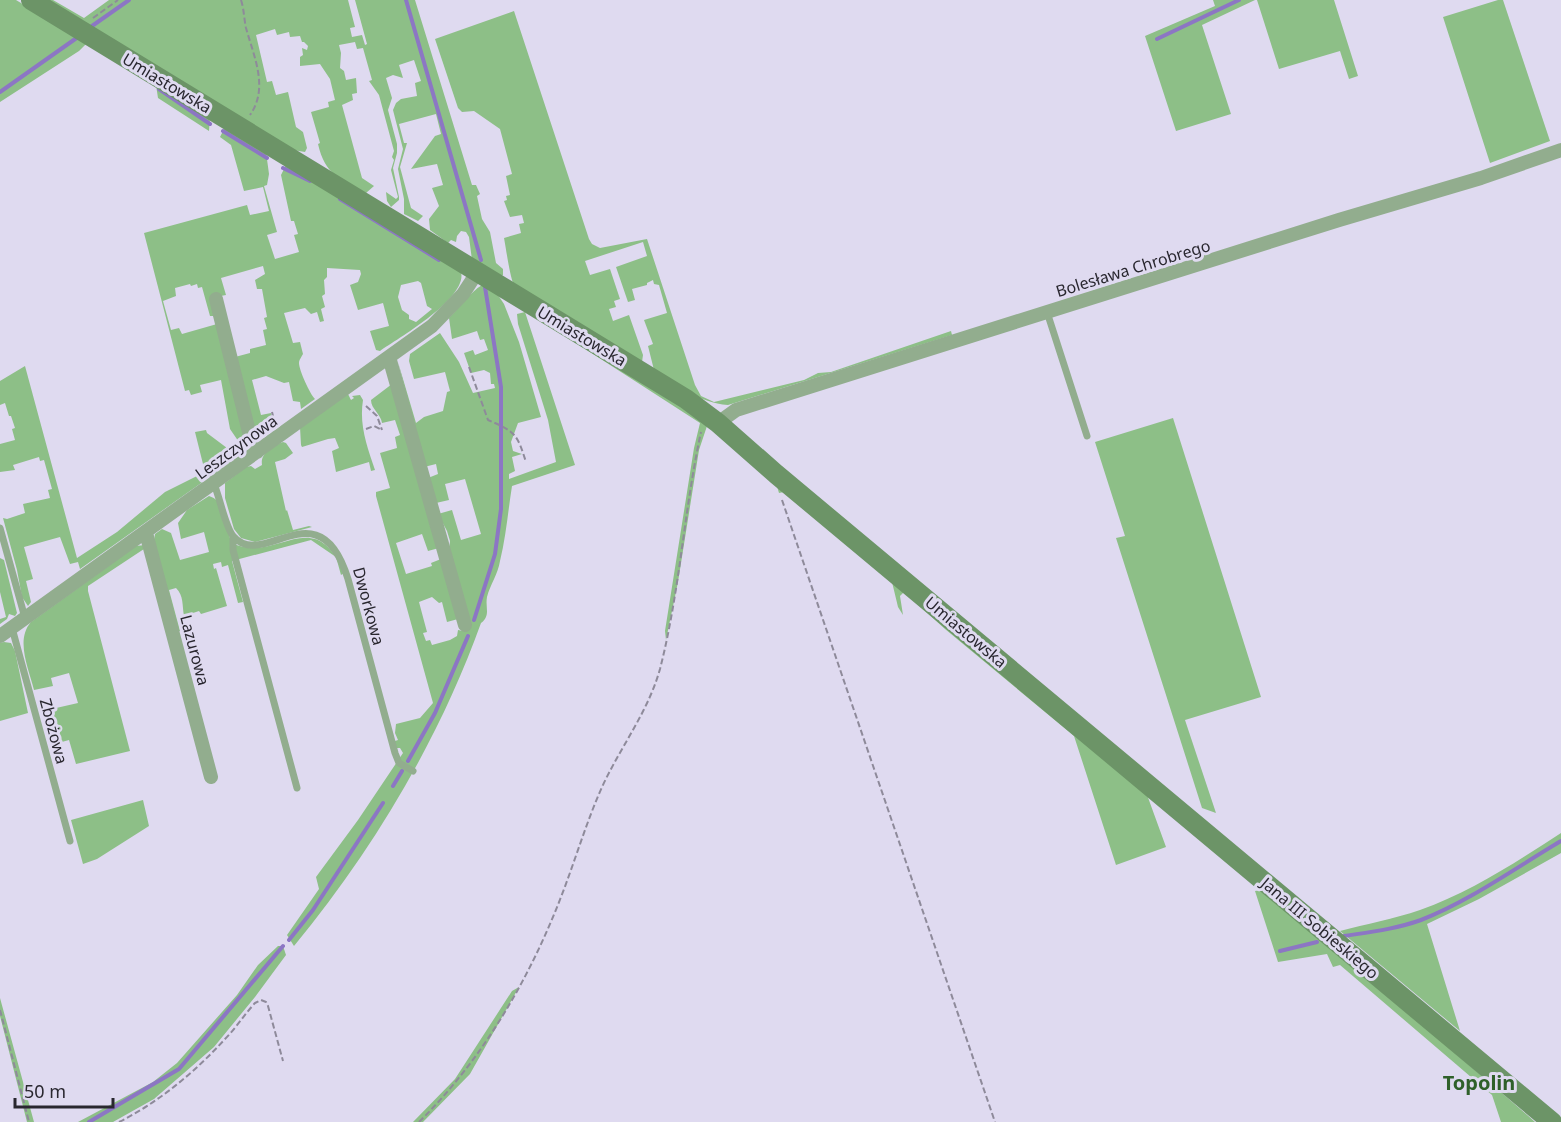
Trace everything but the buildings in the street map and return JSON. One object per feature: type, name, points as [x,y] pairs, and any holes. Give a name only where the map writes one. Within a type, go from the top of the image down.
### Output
[{"type":"main road","name":"Umiastowska","points":[[31,0],[686,399],[713,419],[1089,734]]},
{"type":"main road","name":"Jana III Sobieskiego","points":[[1089,734],[1552,1122]]},
{"type":"street","name":"Bolesława Chrobrego","points":[[713,419],[1047,312],[1482,178],[1561,150]]},
{"type":"street","name":"Leszczynowa","points":[[0,636],[432,326],[463,294],[478,271]]},
{"type":"street","points":[[216,299],[251,440],[257,452]]},
{"type":"street","points":[[389,357],[465,625]]},
{"type":"street","name":"Lazurowa","points":[[146,532],[211,777]]},
{"type":"lane","points":[[1047,312],[1087,436]]},
{"type":"lane","points":[[214,484],[228,528],[233,536],[233,550],[297,788]]},
{"type":"lane","points":[[0,528],[25,618]]},
{"type":"lane","name":"Dworkowa","points":[[233,536],[239,542],[251,545],[314,533],[323,537],[335,548],[342,559],[348,579],[399,763],[413,771]]},
{"type":"lane","name":"Zbożowa","points":[[12,628],[70,841]]},
{"type":"path","points":[[78,29],[118,0]]},
{"type":"path","points":[[240,128],[255,108],[260,91],[260,78],[245,25],[241,0]]},
{"type":"path","points":[[469,367],[488,420],[505,428],[518,438],[526,462]]},
{"type":"path","points":[[366,406],[377,416],[382,429],[374,426],[366,429]]},
{"type":"path","points":[[419,1122],[456,1083],[485,1044],[517,991],[561,898],[603,786],[643,715],[652,694],[666,640],[692,471],[701,431],[713,419]]},
{"type":"path","points":[[776,474],[779,493],[994,1122]]},
{"type":"path","points":[[118,1122],[153,1103],[172,1088],[220,1044],[255,1003],[261,1000],[268,1006],[283,1061]]},
{"type":"path","points":[[0,1010],[29,1122]]},
{"type":"green space","points":[[0,0],[16,0],[88,42],[79,51],[0,102]]},
{"type":"green space","points":[[45,0],[53,0],[84,18],[109,0],[348,0],[355,27],[350,28],[352,37],[362,35],[365,45],[367,44],[355,0],[415,0],[472,185],[476,185],[480,194],[477,196],[482,219],[490,232],[496,263],[503,269],[503,275],[499,278],[472,260],[469,237],[466,232],[461,231],[456,242],[451,240],[448,243],[430,230],[429,219],[439,206],[432,188],[443,185],[437,164],[411,169],[435,136],[441,134],[436,114],[399,124],[404,143],[407,143],[400,167],[411,208],[423,216],[418,221],[404,214],[404,199],[398,169],[403,149],[393,110],[401,99],[417,96],[415,83],[421,81],[414,60],[399,65],[403,78],[393,75],[386,78],[392,98],[388,110],[397,144],[393,168],[399,200],[391,207],[387,201],[386,192],[396,199],[398,197],[391,170],[394,151],[379,95],[369,81],[372,80],[363,48],[357,49],[355,42],[339,45],[340,68],[344,71],[346,80],[356,78],[357,93],[352,94],[353,100],[342,105],[362,178],[374,186],[366,193],[335,175],[321,154],[311,112],[329,107],[328,102],[335,100],[330,79],[320,64],[300,66],[302,48],[307,50],[308,46],[302,42],[300,36],[290,37],[289,32],[277,35],[275,29],[256,35],[267,82],[272,81],[276,95],[288,92],[296,127],[303,132],[307,148],[305,152],[293,150]]},
{"type":"green space","points":[[1213,0],[1255,0],[1202,25],[1231,114],[1176,131],[1145,36],[1215,6]]},
{"type":"green space","points":[[1257,0],[1334,0],[1358,76],[1349,79],[1340,51],[1279,69]]},
{"type":"green space","points":[[1503,0],[1550,141],[1490,163],[1443,17]]},
{"type":"green space","points":[[514,11],[589,239],[592,244],[600,248],[647,239],[695,385],[701,396],[714,402],[804,380],[818,373],[831,372],[951,331],[952,335],[728,405],[717,404],[698,397],[654,370],[648,346],[653,344],[644,320],[667,313],[659,285],[654,284],[653,280],[647,285],[632,289],[635,300],[628,302],[616,267],[647,256],[643,242],[585,261],[590,275],[610,269],[620,299],[614,301],[616,307],[609,309],[613,321],[629,315],[643,355],[642,362],[514,285],[504,238],[521,233],[519,224],[524,223],[522,215],[510,217],[504,201],[507,200],[506,196],[510,195],[506,176],[512,174],[500,129],[474,111],[462,112],[458,108],[435,39]]},
{"type":"green space","points":[[156,85],[210,117],[209,131],[158,98]]},
{"type":"green space","points":[[225,127],[266,152],[269,174],[267,185],[264,186],[277,232],[267,235],[275,259],[299,252],[294,235],[298,234],[294,221],[291,221],[281,175],[286,165],[461,272],[460,282],[454,293],[443,305],[416,327],[380,351],[376,350],[370,331],[389,326],[383,303],[358,310],[350,285],[358,282],[360,270],[327,268],[327,277],[324,280],[325,294],[322,296],[325,307],[321,309],[324,321],[320,322],[317,312],[311,314],[305,308],[284,313],[293,343],[300,342],[303,354],[299,366],[315,399],[301,409],[300,402],[293,401],[289,382],[284,383],[266,376],[252,380],[261,415],[271,413],[275,427],[263,436],[258,430],[254,430],[235,357],[250,353],[250,349],[266,345],[263,330],[267,329],[264,318],[267,317],[262,289],[257,289],[255,280],[265,274],[263,266],[221,278],[226,295],[210,298],[214,316],[210,316],[202,287],[198,288],[197,284],[191,286],[190,284],[175,288],[176,296],[163,301],[171,330],[179,328],[182,334],[217,324],[248,446],[243,448],[230,429],[221,380],[200,385],[202,392],[191,395],[189,390],[185,391],[144,233],[247,205],[250,215],[269,211],[263,187],[244,191],[231,145],[220,137]],"holes":[[[418,281],[421,283],[427,306],[432,309],[416,322],[409,319],[409,315],[402,310],[398,297],[401,285]]]},
{"type":"green space","points":[[483,285],[494,289],[504,304],[519,342],[541,417],[518,423],[511,442],[513,451],[522,454],[512,457],[515,471],[509,474],[509,479],[556,462],[548,420],[518,324],[517,314],[525,312],[575,465],[512,486],[499,566],[487,597],[487,614],[481,623],[445,709],[424,751],[377,832],[351,871],[294,946],[287,935],[319,889],[316,877],[403,753],[400,748],[394,748],[392,742],[398,740],[395,733],[396,724],[420,718],[433,703],[376,496],[376,492],[390,488],[380,453],[397,448],[395,437],[400,435],[395,420],[382,423],[371,400],[392,384],[439,548],[428,551],[422,534],[396,543],[406,574],[432,566],[431,563],[441,559],[458,619],[447,622],[442,602],[439,603],[432,597],[419,602],[427,632],[423,633],[426,641],[430,640],[432,645],[450,640],[457,636],[458,630],[463,631],[449,553],[450,541],[438,514],[452,510],[461,540],[481,534],[465,479],[445,484],[449,500],[436,503],[428,478],[438,474],[436,464],[424,467],[398,362],[416,423],[424,417],[443,411],[447,392],[450,391],[445,372],[414,379],[409,361],[410,354],[440,333],[459,362],[473,393],[495,388],[494,384],[491,384],[490,373],[484,370],[471,373],[464,353],[473,350],[475,355],[488,350],[484,339],[480,340],[477,331],[452,339],[449,318],[471,294]]},
{"type":"green space","points":[[559,332],[699,416],[1146,792],[1166,847],[1116,865],[1074,736],[904,592],[900,596],[903,615],[898,607],[892,582],[784,492],[779,493],[776,483],[707,426],[699,450],[678,582],[666,640],[665,631],[700,423]]},
{"type":"green space","points":[[25,366],[77,558],[117,532],[165,492],[205,472],[195,432],[206,430],[231,451],[235,459],[80,569],[78,562],[70,564],[60,537],[24,547],[33,579],[26,581],[31,602],[28,606],[22,597],[3,518],[7,519],[25,513],[23,504],[50,498],[48,490],[52,489],[44,460],[40,461],[39,457],[13,465],[15,470],[0,472],[0,444],[15,440],[12,429],[15,428],[5,403],[0,405],[0,381]]},
{"type":"green space","points":[[348,394],[351,400],[354,398],[352,396],[360,395],[363,400],[363,427],[375,470],[371,471],[369,462],[336,472],[332,451],[339,448],[335,438],[302,447],[301,445],[300,427]]},
{"type":"green space","points":[[1173,418],[1261,697],[1185,720],[1216,813],[1202,808],[1116,538],[1125,536],[1095,442]]},
{"type":"green space","points":[[283,442],[293,453],[275,462],[286,511],[293,530],[312,527],[255,542],[241,538],[234,529],[225,498],[225,483],[246,467],[251,466],[255,469],[262,465],[265,454]]},
{"type":"green space","points":[[209,496],[219,503],[222,509],[232,543],[248,548],[264,547],[293,539],[307,538],[320,541],[335,556],[311,540],[232,561],[243,602],[238,603],[228,565],[222,567],[221,562],[213,564],[227,606],[201,614],[199,611],[184,616],[179,591],[176,588],[169,590],[180,631],[170,634],[147,547],[88,586],[130,751],[76,764],[69,740],[51,745],[43,711],[78,703],[69,673],[51,678],[53,686],[34,690],[25,655],[26,629],[31,622],[136,546],[145,545],[154,540],[155,534],[162,529],[171,533],[180,560],[209,552],[204,532],[181,539],[178,523],[187,510]]},
{"type":"green space","points":[[0,558],[4,560],[17,613],[15,616],[9,614],[7,619],[0,624],[0,619],[6,617],[0,592]]},
{"type":"green space","points":[[337,560],[344,573],[341,575]]},
{"type":"green space","points":[[0,643],[11,643],[15,651],[28,713],[0,721]]},
{"type":"green space","points":[[143,800],[149,826],[97,859],[83,864],[71,820]]},
{"type":"green space","points":[[1561,833],[1561,853],[1479,899],[1427,924],[1460,1031],[1340,931],[1400,916],[1439,903],[1493,876]]},
{"type":"green space","points":[[1261,890],[1535,1122],[1501,1122],[1492,1095],[1340,965],[1333,967],[1327,954],[1278,962],[1255,891]]},
{"type":"green space","points":[[278,946],[283,946],[286,955],[214,1047],[154,1099],[113,1122],[78,1122],[153,1082],[177,1063],[237,995],[258,965]]},
{"type":"green space","points":[[519,987],[470,1074],[423,1122],[413,1122],[455,1079],[512,991]]},
{"type":"green space","points":[[0,998],[34,1122],[27,1122],[0,1016]]},
{"type":"waterway","points":[[92,26],[129,0]]},
{"type":"waterway","points":[[406,0],[481,260]]},
{"type":"waterway","points":[[1157,39],[1239,0]]},
{"type":"waterway","points":[[0,92],[78,37]]},
{"type":"waterway","points":[[159,89],[210,124]]},
{"type":"waterway","points":[[223,131],[267,158]]},
{"type":"waterway","points":[[283,168],[310,181]]},
{"type":"waterway","points":[[340,199],[439,260]]},
{"type":"waterway","points":[[474,620],[495,554],[501,509],[501,387],[485,287]]},
{"type":"waterway","points":[[408,761],[435,713],[468,636]]},
{"type":"waterway","points":[[393,786],[402,771]]},
{"type":"waterway","points":[[289,940],[313,910],[383,803]]},
{"type":"waterway","points":[[1344,936],[1402,926],[1439,913],[1561,841]]},
{"type":"waterway","points":[[1280,951],[1317,942]]},
{"type":"waterway","points":[[89,1122],[179,1069],[283,946]]},
{"type":"district","name":"Topolin","points":[[1479,1083]]}]
